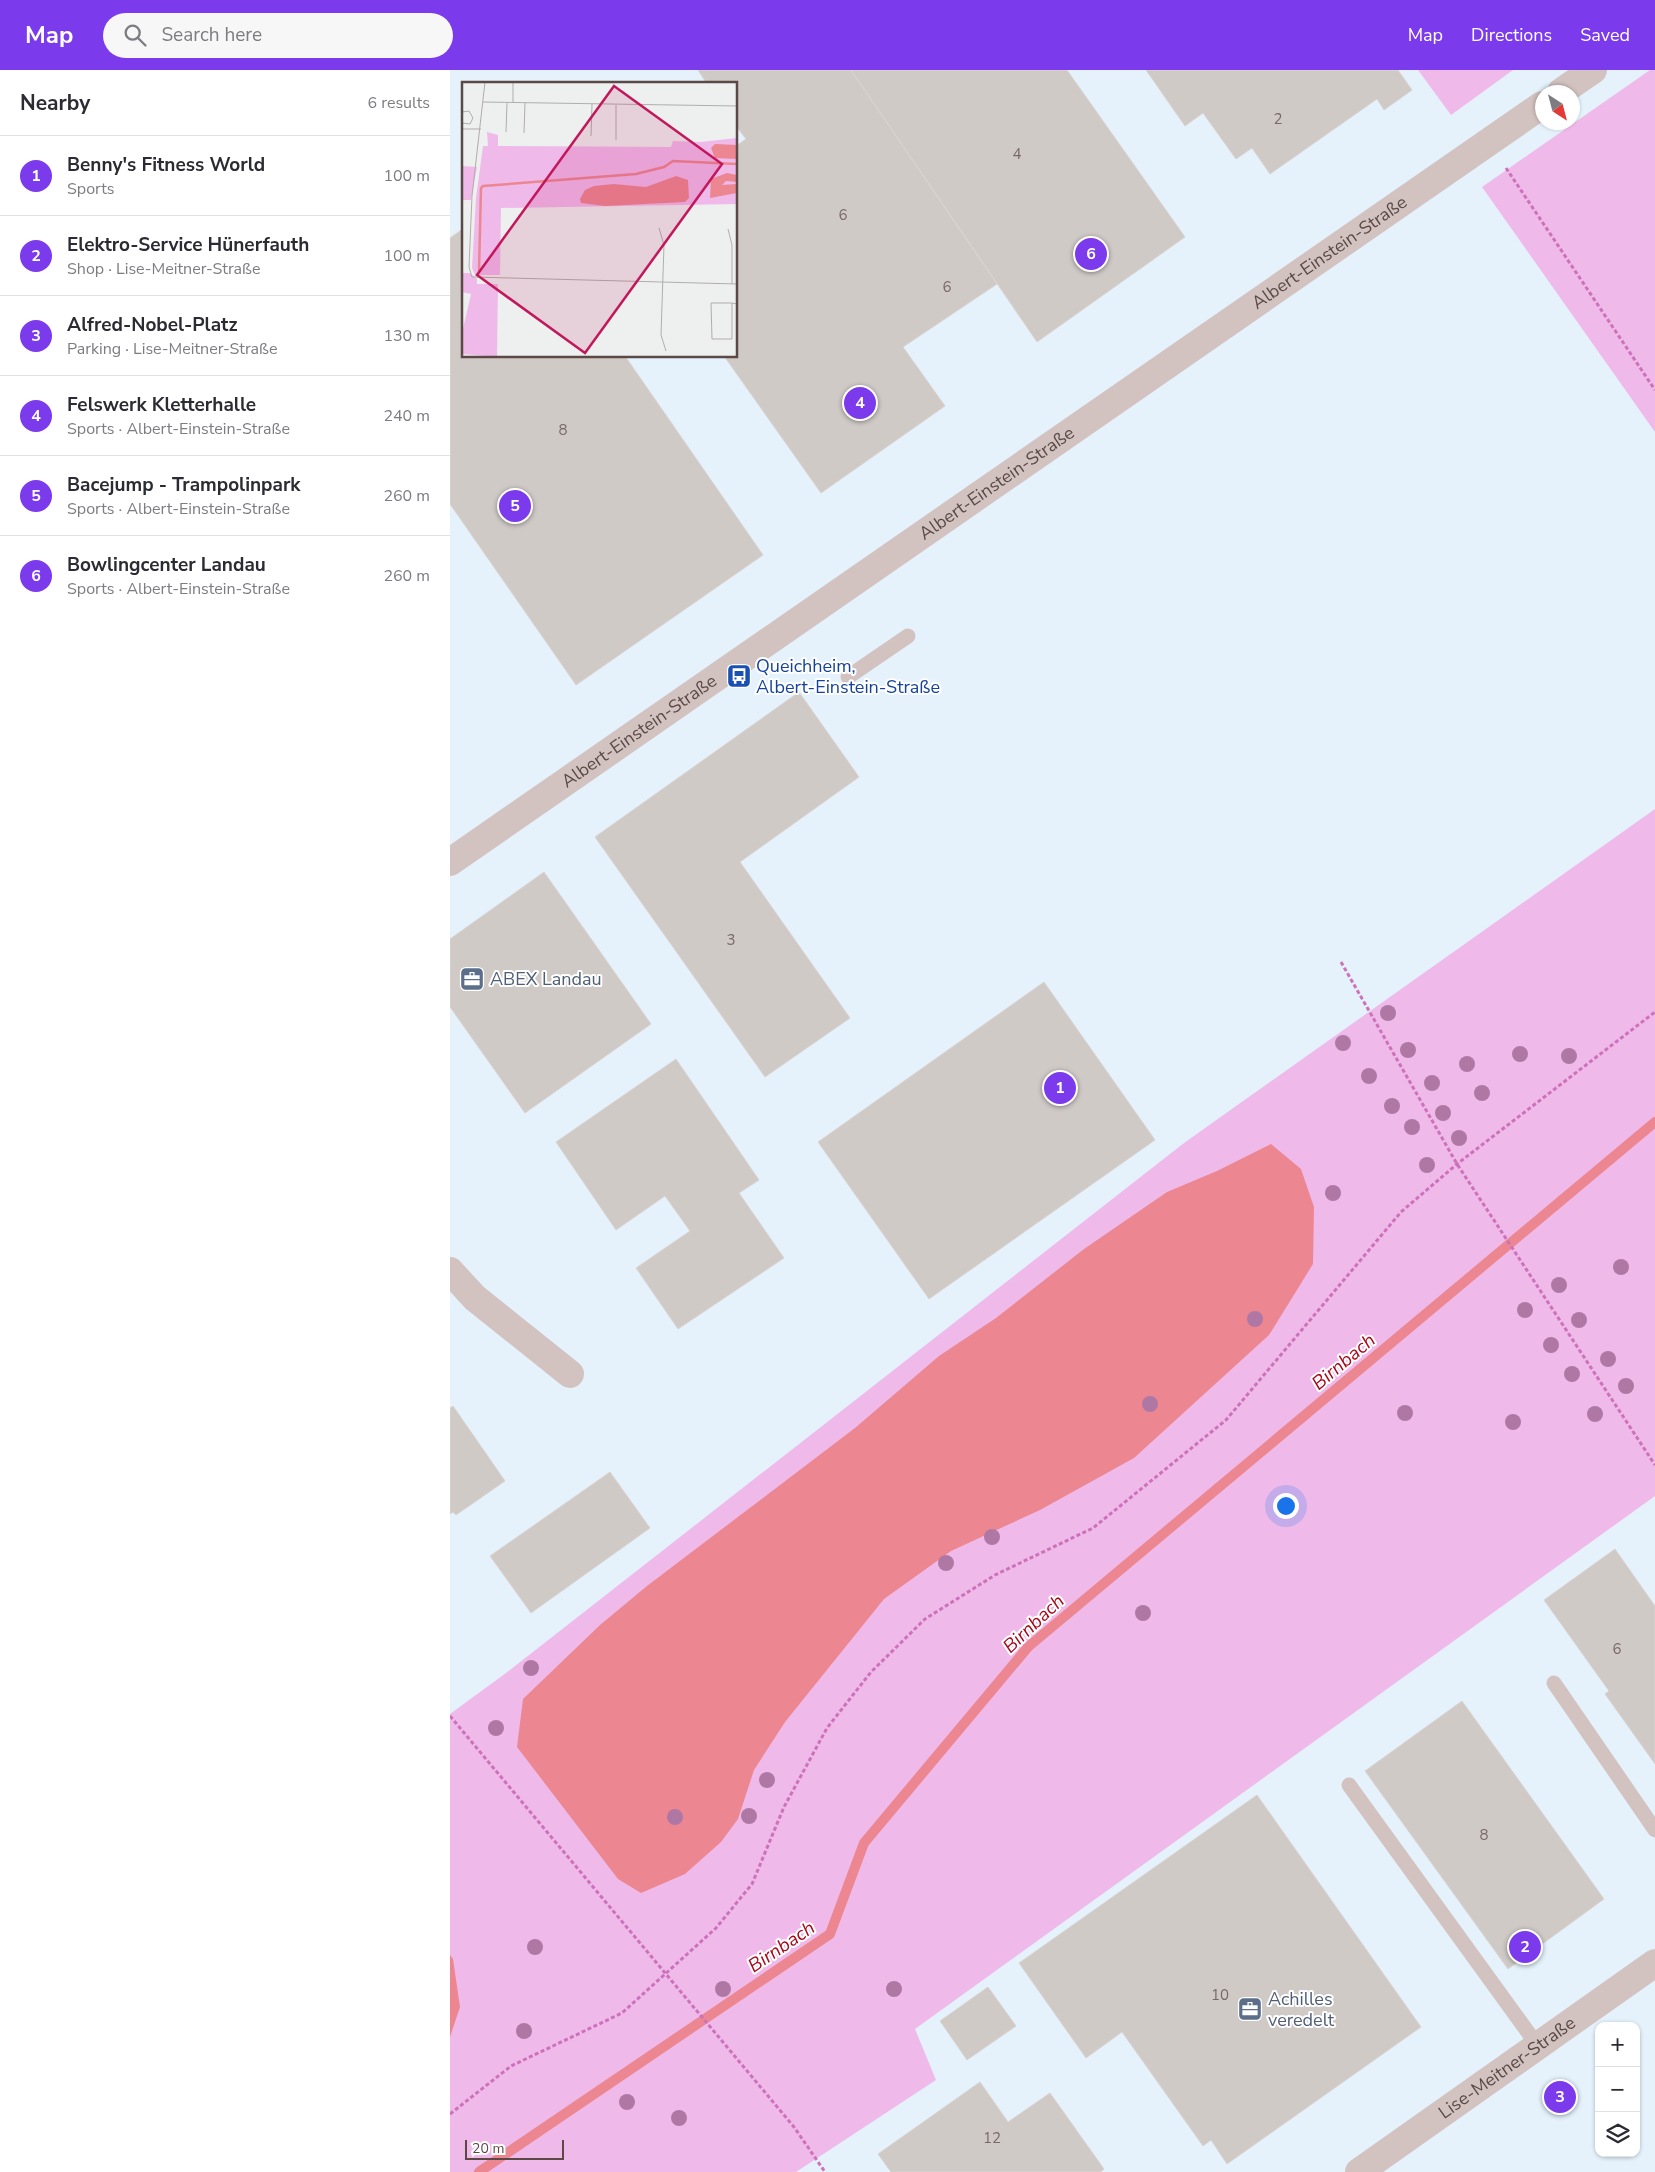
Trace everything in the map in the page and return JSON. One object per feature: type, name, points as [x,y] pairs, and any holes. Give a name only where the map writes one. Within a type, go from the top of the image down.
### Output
[{"type":"street","points":[[1571,85],[1593,70]]},
{"type":"street","name":"Albert-Einstein-Straße","points":[[450,862],[1535,110]]},
{"type":"street","points":[[450,1271],[475,1298],[570,1374]]},
{"type":"street","name":"Lise-Meitner-Straße","points":[[1359,2172],[1655,1963]]},
{"type":"lane","points":[[848,677],[908,636]]},
{"type":"lane","points":[[1554,1683],[1655,1830]]},
{"type":"lane","points":[[1349,1785],[1538,2046]]},
{"type":"path","points":[[1489,142],[1655,390]]},
{"type":"path","points":[[1341,962],[1457,1164],[1655,1465]]},
{"type":"path","points":[[450,2114],[510,2066],[622,2013],[716,1928],[752,1884],[784,1807],[827,1728],[872,1672],[925,1619],[995,1574],[1093,1528],[1226,1420],[1401,1212],[1457,1164],[1655,1012]]},
{"type":"path","points":[[450,1716],[794,2128],[825,2172]]},
{"type":"shaded area","points":[[450,70],[1418,70],[1451,114],[1513,70],[1655,70],[1655,2172],[450,2172]]},
{"type":"shaded area","points":[[1418,70],[1513,70],[1451,115]]},
{"type":"shaded area","points":[[1650,70],[1655,70],[1655,432],[1482,187],[1564,130],[1580,130],[1580,119]]},
{"type":"shaded area","points":[[1655,809],[1655,1496],[915,2029],[936,2080],[796,2172],[450,2172],[450,1714],[506,1673],[1184,1143]]},
{"type":"shaded area","points":[[1271,1144],[1301,1169],[1314,1207],[1313,1264],[1269,1335],[1134,1458],[1040,1510],[951,1551],[884,1599],[785,1722],[754,1770],[738,1819],[721,1842],[685,1874],[641,1893],[618,1879],[517,1747],[523,1699],[600,1625],[647,1586],[855,1428],[939,1356],[996,1318],[1084,1249],[1167,1192],[1217,1171]]},
{"type":"shaded area","points":[[450,1955],[453,1959],[460,2007],[450,2037]]},
{"type":"building","points":[[698,70],[851,70],[997,284],[903,347],[945,406],[821,493],[725,358],[738,358],[738,145],[746,139],[738,129],[738,82],[706,82]]},
{"type":"building","points":[[851,70],[1067,70],[1185,237],[1037,342]]},
{"type":"building","points":[[1146,70],[1398,70],[1412,90],[1384,110],[1377,99],[1270,174],[1252,148],[1236,159],[1203,113],[1185,126]]},
{"type":"building","points":[[462,229],[462,358],[626,358],[763,555],[576,685],[450,504],[450,238]]},
{"type":"building","points":[[799,692],[859,777],[740,862],[850,1018],[765,1077],[595,837]]},
{"type":"building","points":[[544,872],[651,1024],[525,1113],[450,1007],[450,939]]},
{"type":"building","points":[[1044,982],[1155,1140],[929,1299],[818,1142]]},
{"type":"building","points":[[676,1059],[759,1180],[739,1193],[784,1258],[678,1329],[636,1268],[690,1231],[665,1196],[616,1230],[556,1142]]},
{"type":"building","points":[[453,1406],[505,1481],[456,1515],[453,1512],[450,1514],[450,1408]]},
{"type":"building","points":[[610,1472],[650,1528],[531,1613],[490,1556]]},
{"type":"building","points":[[1615,1549],[1655,1606],[1655,1764],[1605,1694],[1609,1691],[1544,1600]]},
{"type":"building","points":[[1462,1701],[1604,1899],[1508,1969],[1365,1771]]},
{"type":"building","points":[[1257,1795],[1421,2027],[1227,2164],[1211,2140],[1203,2146],[1122,2032],[1086,2058],[1019,1963]]},
{"type":"building","points":[[988,1987],[1016,2026],[967,2060],[940,2021]]},
{"type":"building","points":[[980,2082],[1008,2122],[1050,2093],[1104,2169],[1101,2172],[891,2172],[878,2154]]},
{"type":"waterway","name":"Birnbach","points":[[479,2172],[830,1934],[864,1843],[1028,1647],[1655,1122]]},
{"type":"place","name":"Bowlingcenter Landau","points":[[1091,254]]},
{"type":"place","name":"Felswerk Kletterhalle","points":[[860,403]]},
{"type":"place","name":"Bacejump - Trampolinpark","points":[[515,506]]},
{"type":"place","name":"Queichheim, Albert-Einstein-Straße","points":[[739,676]]},
{"type":"place","name":"ABEX Landau","points":[[472,979]]},
{"type":"place","name":"Benny's Fitness World","points":[[1060,1088]]},
{"type":"place","name":"Elektro-Service Hünerfauth","points":[[1525,1947]]},
{"type":"place","name":"Achilles veredelt","points":[[1250,2009]]},
{"type":"place","name":"Alfred-Nobel-Platz","points":[[1560,2097]]}]
